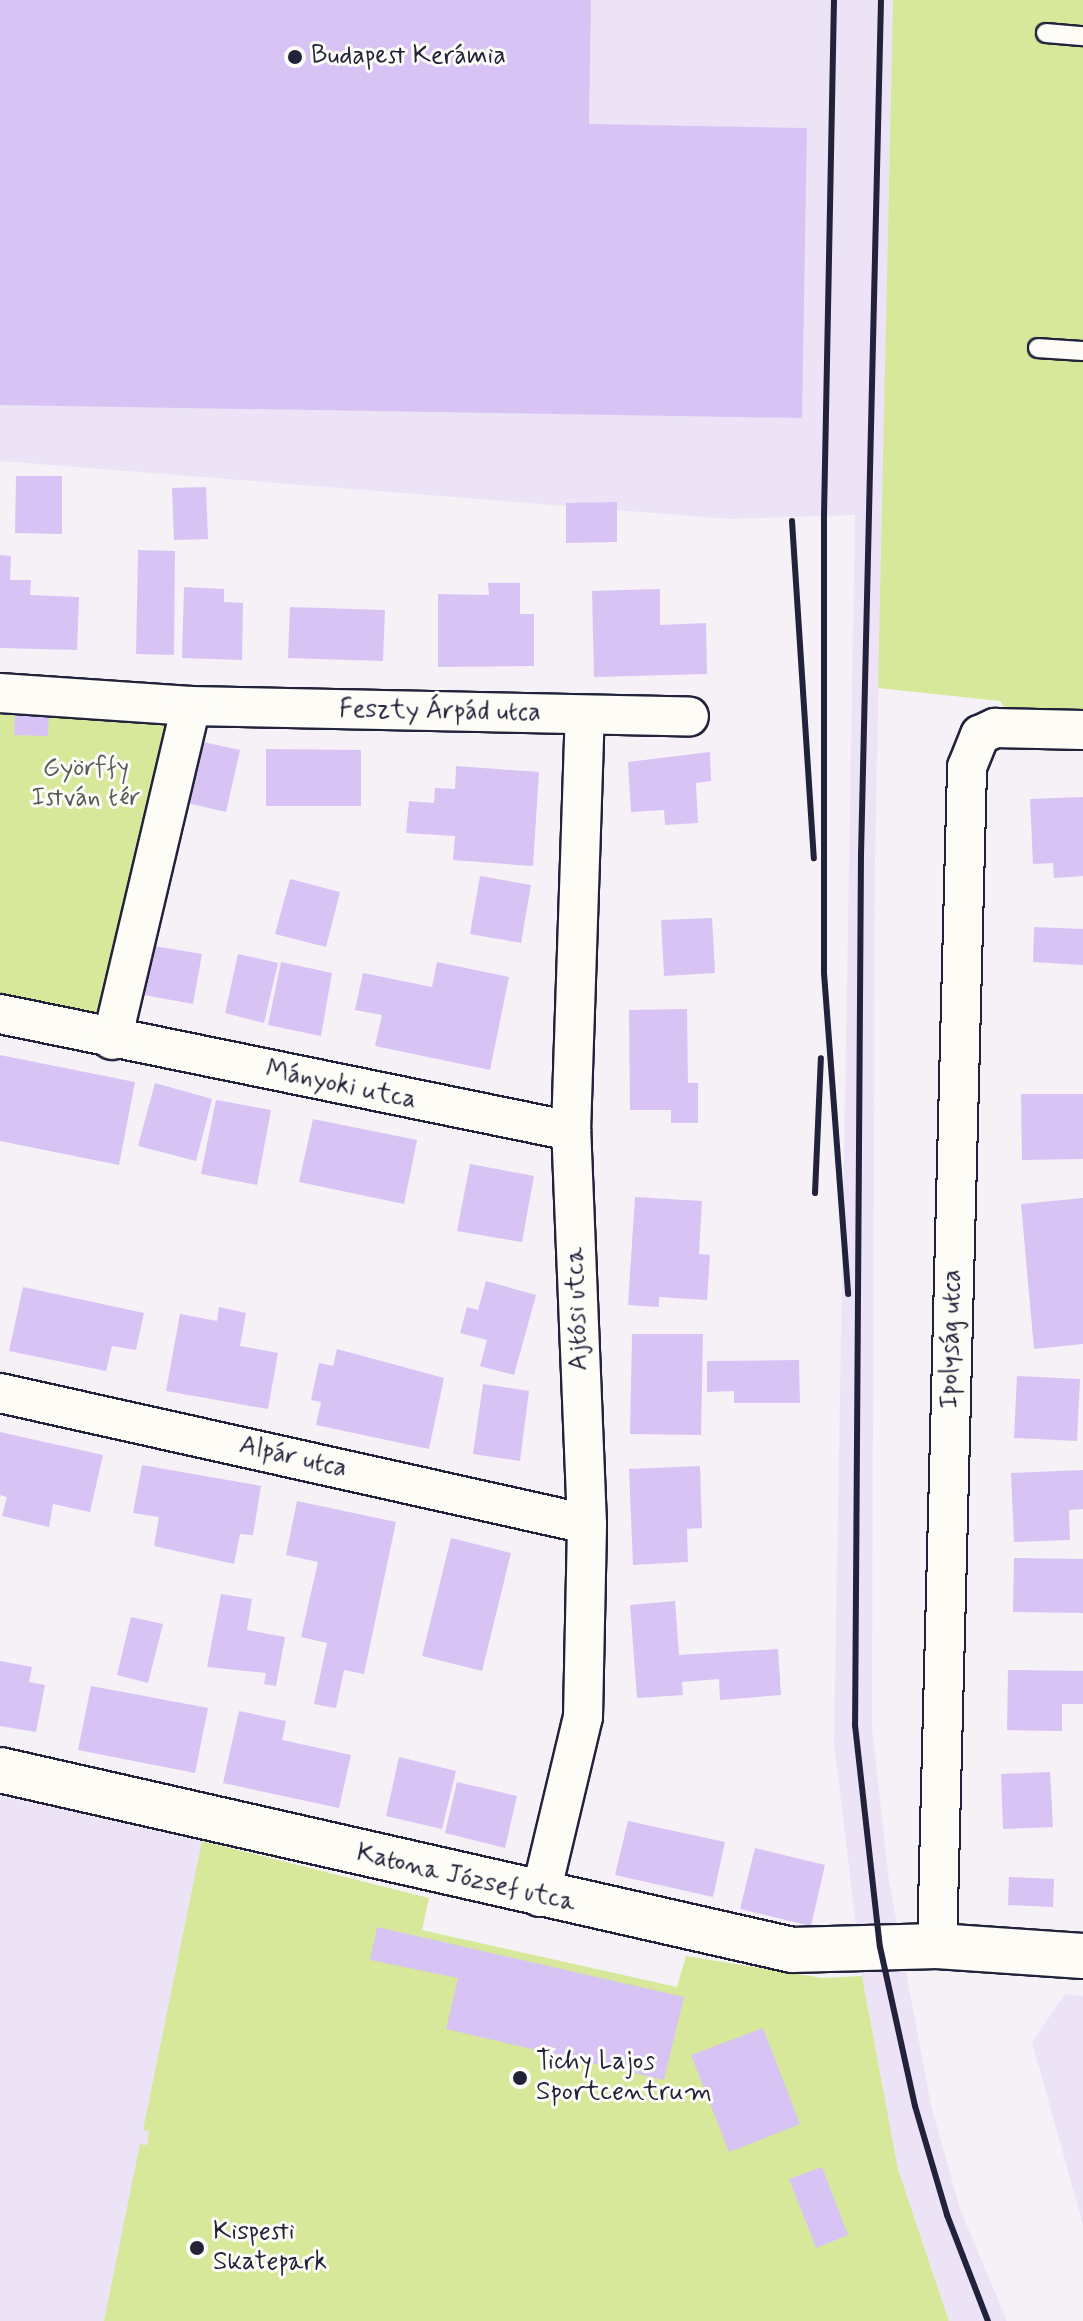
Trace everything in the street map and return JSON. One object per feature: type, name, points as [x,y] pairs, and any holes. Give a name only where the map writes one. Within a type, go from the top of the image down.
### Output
[{"type":"street","name":"Feszty Árpád utca","points":[[0,693],[191,706],[689,716]]},
{"type":"street","points":[[112,1040],[191,706]]},
{"type":"street","name":"Ajtósi utca","points":[[540,1897],[583,1717],[587,1524],[571,1131],[585,716]]},
{"type":"street","name":"Ipolyság utca","points":[[937,1946],[965,795],[970,748],[980,735],[1029,726],[1083,730]]},
{"type":"street","name":"Mányoki utca","points":[[0,1014],[112,1040],[571,1131]]},
{"type":"street","name":"Alpár utca","points":[[0,1393],[587,1524]]},
{"type":"street","name":"Katona József utca","points":[[0,1770],[540,1897],[792,1950],[937,1946],[1083,1956]]},
{"type":"lane","points":[[1046,33],[1083,36]]},
{"type":"lane","points":[[1038,348],[1083,351]]},
{"type":"shaded area","points":[[0,0],[893,0],[875,856],[872,1727],[889,1881],[931,2105],[960,2209],[1007,2321],[949,2321],[898,2169],[862,1976],[834,1742],[855,515],[729,519],[0,461]]},
{"type":"shaded area","points":[[0,1795],[202,1841],[115,2321],[0,2321]]},
{"type":"shaded area","points":[[1065,1994],[1083,1996],[1083,2225],[1032,2042]]},
{"type":"green space","points":[[893,0],[1083,0],[1083,736],[1022,732],[1000,701],[878,688]]},
{"type":"green space","name":"Györffy István tér","points":[[0,693],[191,706],[112,1040],[0,1014]]},
{"type":"green space","name":"Tichy Lajos Sportcentrum","points":[[202,1841],[429,1898],[422,1930],[677,1987],[686,1956],[823,1978],[862,1976],[898,2169],[949,2321],[104,2321],[140,2144],[147,2145],[149,2131],[143,2130]]},
{"type":"building","points":[[0,0],[591,0],[589,124],[807,128],[802,418],[0,405]]},
{"type":"building","points":[[16,476],[62,476],[62,534],[15,533]]},
{"type":"building","points":[[206,487],[208,539],[174,540],[172,488]]},
{"type":"building","points":[[617,502],[617,542],[566,543],[566,503]]},
{"type":"building","points":[[138,550],[175,551],[174,655],[136,654]]},
{"type":"building","points":[[0,555],[11,556],[10,580],[31,580],[30,595],[79,597],[77,650],[0,648]]},
{"type":"building","points":[[488,583],[520,583],[520,614],[534,614],[534,666],[438,667],[438,594],[489,595]]},
{"type":"building","points":[[184,587],[224,589],[224,602],[243,603],[242,660],[182,658]]},
{"type":"building","points":[[660,589],[660,625],[706,623],[707,674],[594,677],[592,591]]},
{"type":"building","points":[[290,607],[385,610],[383,661],[288,658]]},
{"type":"building","points":[[15,710],[49,710],[48,736],[14,735]]},
{"type":"building","points":[[189,739],[240,750],[226,812],[174,800]]},
{"type":"building","points":[[266,749],[361,750],[361,806],[266,806]]},
{"type":"building","points":[[710,752],[711,781],[696,783],[698,823],[665,825],[664,810],[631,812],[628,762]]},
{"type":"building","points":[[456,766],[539,772],[533,866],[453,860],[455,836],[406,833],[409,801],[434,803],[435,788],[455,789]]},
{"type":"building","points":[[1083,797],[1083,876],[1054,878],[1053,863],[1033,864],[1030,799]]},
{"type":"building","points":[[480,876],[531,885],[521,943],[470,934]]},
{"type":"building","points":[[290,879],[340,892],[326,947],[275,934]]},
{"type":"building","points":[[712,918],[715,973],[664,976],[661,920]]},
{"type":"building","points":[[1034,927],[1083,929],[1083,965],[1033,962]]},
{"type":"building","points":[[142,944],[202,954],[193,1004],[133,993]]},
{"type":"building","points":[[238,954],[278,963],[264,1023],[225,1013]]},
{"type":"building","points":[[281,962],[332,973],[321,1036],[268,1025]]},
{"type":"building","points":[[437,962],[509,977],[490,1070],[375,1046],[382,1015],[355,1010],[363,973],[432,987]]},
{"type":"building","points":[[687,1009],[688,1083],[698,1083],[698,1123],[671,1123],[671,1110],[630,1110],[629,1010]]},
{"type":"building","points":[[0,1055],[135,1082],[119,1165],[0,1141]]},
{"type":"building","points":[[155,1083],[212,1099],[196,1161],[138,1146]]},
{"type":"building","points":[[1021,1094],[1083,1094],[1083,1159],[1022,1160]]},
{"type":"building","points":[[216,1100],[271,1110],[257,1185],[201,1174]]},
{"type":"building","points":[[313,1119],[417,1140],[404,1204],[299,1182]]},
{"type":"building","points":[[470,1164],[534,1176],[522,1242],[457,1231]]},
{"type":"building","points":[[635,1197],[702,1201],[699,1254],[710,1255],[707,1300],[659,1297],[659,1307],[628,1305]]},
{"type":"building","points":[[1083,1198],[1083,1344],[1034,1349],[1021,1204]]},
{"type":"building","points":[[486,1281],[536,1295],[514,1375],[480,1366],[487,1340],[460,1333],[467,1307],[478,1310]]},
{"type":"building","points":[[23,1287],[144,1313],[136,1350],[112,1346],[106,1371],[9,1351]]},
{"type":"building","points":[[219,1307],[246,1313],[240,1346],[278,1353],[268,1409],[166,1391],[180,1314],[217,1321]]},
{"type":"building","points":[[632,1334],[703,1334],[701,1435],[630,1434]]},
{"type":"building","points":[[337,1349],[444,1378],[429,1449],[316,1425],[321,1402],[311,1400],[319,1363],[333,1366]]},
{"type":"building","points":[[799,1360],[800,1403],[734,1403],[734,1391],[707,1392],[707,1361]]},
{"type":"building","points":[[1017,1376],[1080,1379],[1077,1441],[1014,1438]]},
{"type":"building","points":[[483,1384],[529,1391],[520,1461],[473,1454]]},
{"type":"building","points":[[0,1432],[103,1455],[90,1512],[53,1504],[49,1527],[2,1516],[7,1497],[0,1495]]},
{"type":"building","points":[[142,1465],[261,1486],[253,1535],[240,1534],[234,1564],[154,1546],[159,1517],[133,1513]]},
{"type":"building","points":[[700,1466],[702,1528],[687,1529],[688,1562],[633,1565],[629,1469]]},
{"type":"building","points":[[1083,1470],[1083,1509],[1069,1510],[1070,1540],[1014,1542],[1011,1473]]},
{"type":"building","points":[[297,1501],[396,1522],[364,1674],[344,1670],[336,1708],[314,1704],[327,1643],[301,1637],[318,1562],[286,1555]]},
{"type":"building","points":[[451,1538],[511,1553],[482,1671],[422,1656]]},
{"type":"building","points":[[1014,1558],[1083,1559],[1083,1613],[1013,1612]]},
{"type":"building","points":[[221,1594],[252,1599],[247,1630],[285,1637],[276,1686],[264,1684],[266,1673],[207,1667]]},
{"type":"building","points":[[675,1601],[679,1655],[778,1649],[781,1695],[720,1700],[719,1679],[682,1682],[683,1695],[637,1698],[630,1605]]},
{"type":"building","points":[[131,1617],[163,1624],[148,1683],[117,1675]]},
{"type":"building","points":[[0,1661],[32,1667],[29,1682],[45,1685],[36,1732],[0,1726]]},
{"type":"building","points":[[1008,1670],[1083,1671],[1083,1704],[1062,1704],[1062,1731],[1007,1730]]},
{"type":"building","points":[[91,1686],[208,1708],[195,1773],[78,1750]]},
{"type":"building","points":[[239,1711],[286,1721],[282,1740],[351,1755],[339,1808],[223,1783]]},
{"type":"building","points":[[399,1757],[456,1771],[442,1829],[386,1816]]},
{"type":"building","points":[[1050,1772],[1053,1827],[1003,1829],[1001,1774]]},
{"type":"building","points":[[457,1782],[517,1796],[505,1848],[445,1833]]},
{"type":"building","points":[[628,1821],[725,1842],[713,1897],[615,1875]]},
{"type":"building","points":[[755,1848],[825,1865],[811,1926],[740,1909]]},
{"type":"building","points":[[1009,1877],[1054,1879],[1053,1907],[1008,1905]]},
{"type":"building","points":[[377,1927],[684,1997],[664,2080],[446,2029],[458,1978],[370,1960]]},
{"type":"building","points":[[763,2028],[800,2124],[729,2152],[691,2055]]},
{"type":"building","points":[[822,2167],[848,2235],[816,2248],[789,2179]]},
{"type":"railway","points":[[834,0],[824,515],[824,973],[848,1294]]},
{"type":"railway","points":[[881,0],[861,854],[855,1725],[880,1947],[915,2106],[947,2215],[988,2321]]},
{"type":"railway","points":[[792,521],[814,858]]},
{"type":"railway","points":[[815,1193],[821,1058]]},
{"type":"place","name":"Budapest Kerámia","points":[[295,57]]},
{"type":"place","name":"Tichy Lajos Sportcentrum","points":[[520,2078]]},
{"type":"place","name":"Kispesti Skatepark","points":[[197,2248]]}]
